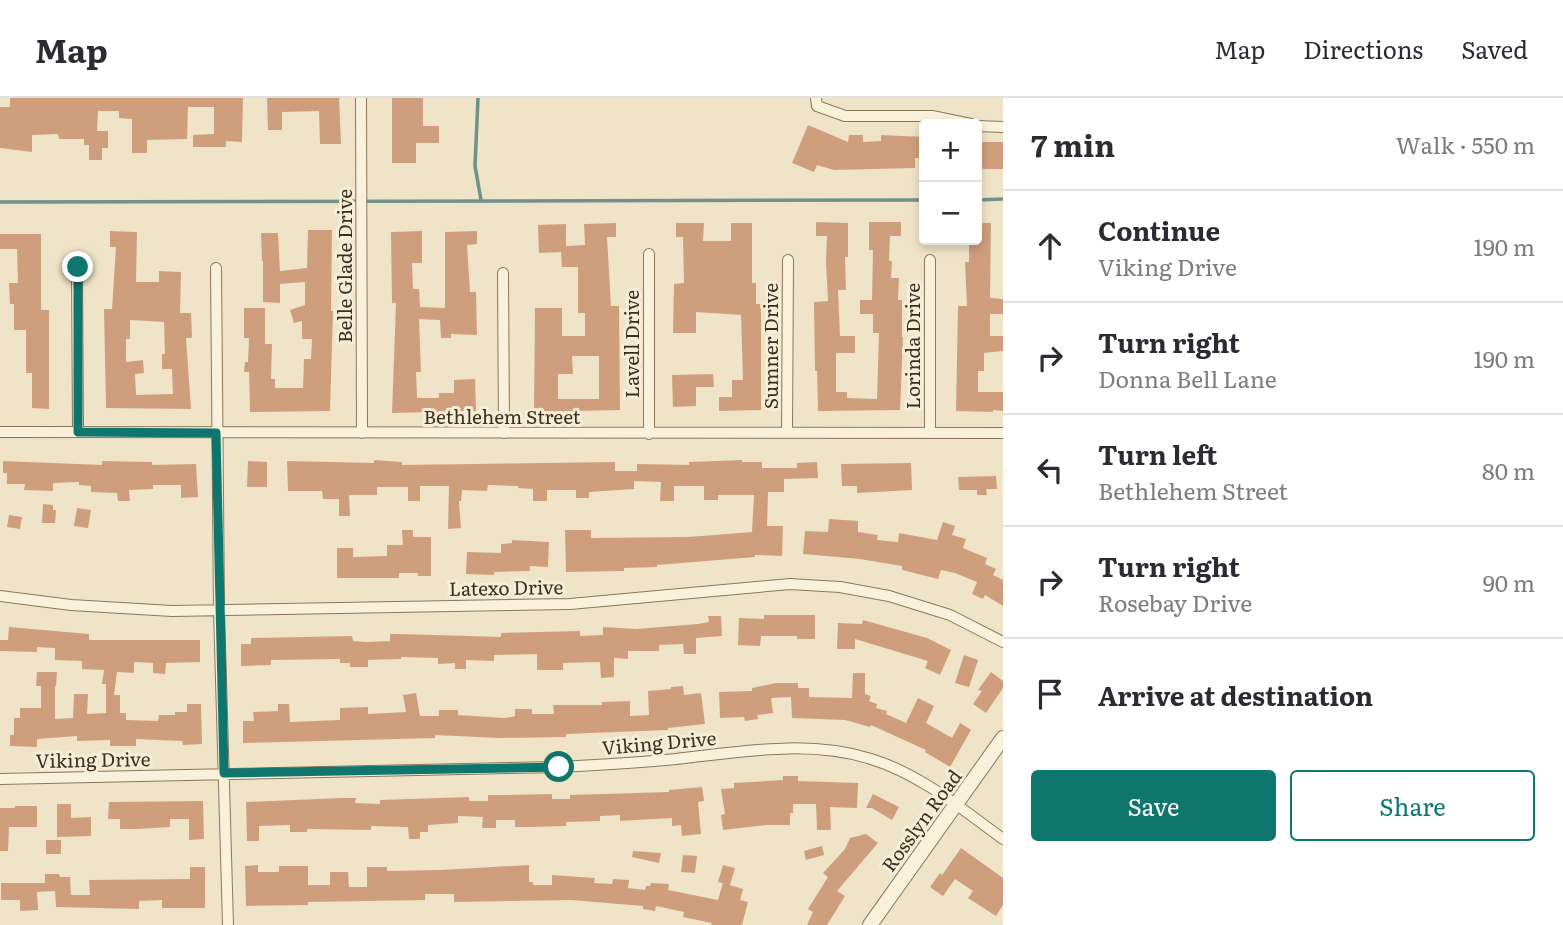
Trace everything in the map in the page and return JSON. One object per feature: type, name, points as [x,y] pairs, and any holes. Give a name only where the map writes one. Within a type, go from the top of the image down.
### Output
[{"type":"street","name":"Belle Glade Drive","points":[[361,98],[362,433]]},
{"type":"street","points":[[816,98],[817,106],[845,116],[932,116],[947,119]]},
{"type":"street","points":[[982,125],[1003,127]]},
{"type":"street","name":"Lavell Drive","points":[[649,254],[649,434]]},
{"type":"street","name":"Sumner Drive","points":[[787,433],[788,260]]},
{"type":"street","name":"Lorinda Drive","points":[[930,260],[930,433]]},
{"type":"street","points":[[78,267],[78,432]]},
{"type":"street","points":[[216,268],[219,610],[228,925]]},
{"type":"street","points":[[503,273],[504,433]]},
{"type":"street","name":"Bethlehem Street","points":[[0,432],[1003,433]]},
{"type":"street","name":"Latexo Drive","points":[[0,596],[83,606],[172,611],[570,604],[790,584],[840,587],[889,596],[950,615],[1003,642]]},
{"type":"street","name":"Rosslyn Road","points":[[870,925],[1003,738]]},
{"type":"street","name":"Viking Drive","points":[[0,779],[559,767],[635,763],[786,747],[831,751],[872,759],[922,782],[1003,839]]},
{"type":"building","points":[[10,98],[243,98],[242,142],[226,141],[226,147],[193,147],[193,135],[214,134],[214,107],[188,107],[187,139],[147,140],[147,153],[132,153],[132,119],[119,118],[119,111],[98,111],[97,131],[108,131],[108,148],[102,148],[102,160],[89,160],[89,145],[84,145],[84,139],[59,139],[58,134],[32,135],[32,152],[0,148],[0,107],[10,107]]},
{"type":"building","points":[[267,98],[339,98],[341,144],[320,144],[319,111],[282,112],[282,130],[268,130]]},
{"type":"building","points":[[392,98],[423,98],[423,126],[439,126],[439,143],[416,143],[416,163],[392,163]]},
{"type":"building","points":[[808,125],[848,142],[849,135],[863,135],[863,142],[881,141],[881,135],[919,137],[919,158],[915,158],[915,168],[834,170],[817,165],[814,172],[792,163]]},
{"type":"building","points":[[982,142],[1003,142],[1003,169],[982,169]]},
{"type":"building","points":[[816,222],[848,223],[846,290],[838,290],[840,336],[855,336],[855,353],[836,353],[836,392],[847,392],[847,398],[877,399],[879,333],[873,333],[873,314],[860,314],[860,300],[872,300],[873,250],[869,250],[869,222],[901,222],[901,236],[890,236],[889,261],[892,261],[891,278],[899,278],[898,300],[902,300],[900,410],[818,411],[814,302],[828,301],[827,236],[816,236]]},
{"type":"building","points":[[616,223],[616,237],[607,237],[611,306],[619,306],[620,410],[534,412],[535,308],[562,308],[562,336],[585,336],[585,313],[578,313],[578,267],[562,267],[561,252],[539,253],[538,225],[566,224],[566,246],[585,245],[584,224]],"holes":[[[572,356],[599,356],[599,399],[558,399],[558,374],[573,374]]]},
{"type":"building","points":[[676,223],[704,223],[703,241],[731,241],[731,223],[752,223],[752,283],[756,283],[756,304],[761,304],[761,410],[719,411],[719,397],[732,397],[732,380],[743,380],[741,315],[696,312],[696,333],[673,333],[674,284],[684,283],[683,237],[676,237]]},
{"type":"building","points":[[982,223],[991,223],[990,298],[1003,299],[1003,314],[990,314],[990,336],[1003,336],[1003,351],[984,353],[984,371],[978,371],[978,392],[1003,392],[1003,411],[956,411],[958,306],[967,306],[965,262],[969,262],[969,245],[982,245]]},
{"type":"building","points":[[308,230],[332,230],[330,411],[250,412],[249,372],[244,372],[245,362],[248,362],[249,338],[244,338],[244,308],[265,308],[265,344],[272,344],[271,379],[275,379],[275,388],[303,388],[304,359],[311,359],[312,339],[302,339],[302,321],[294,323],[290,310],[305,305],[305,282],[280,284],[280,303],[263,302],[261,233],[278,233],[280,271],[307,268]]},
{"type":"building","points":[[110,231],[137,232],[136,282],[159,282],[159,271],[181,272],[180,313],[191,313],[192,338],[186,338],[191,409],[106,408],[104,309],[112,309],[116,247],[110,247]],"holes":[[[130,320],[164,322],[165,354],[162,354],[162,369],[172,369],[173,394],[136,395],[135,374],[144,373],[143,360],[126,362],[126,339],[130,339]]]},
{"type":"building","points":[[422,231],[422,263],[412,263],[413,289],[419,289],[420,307],[445,308],[445,232],[477,231],[477,244],[467,245],[470,292],[476,292],[477,335],[451,334],[451,338],[441,338],[440,320],[419,319],[421,372],[416,372],[417,398],[439,398],[439,393],[454,393],[454,380],[475,379],[476,411],[392,413],[396,303],[392,303],[391,232]]},
{"type":"building","points":[[0,234],[41,234],[41,310],[49,310],[49,409],[32,408],[32,373],[26,373],[26,330],[14,330],[14,304],[10,304],[9,283],[18,283],[17,249],[0,249]]},
{"type":"building","points":[[713,374],[714,387],[696,387],[696,406],[673,407],[672,375]]},
{"type":"building","points":[[374,460],[402,462],[402,465],[615,462],[615,471],[637,471],[637,464],[689,465],[689,462],[742,460],[762,462],[762,468],[797,468],[797,463],[817,462],[818,478],[784,479],[784,492],[768,492],[767,526],[783,526],[782,556],[755,555],[657,567],[624,568],[624,571],[566,572],[565,530],[591,530],[591,538],[688,537],[752,532],[754,495],[718,495],[718,500],[704,500],[704,486],[674,486],[674,501],[660,501],[661,482],[634,481],[634,489],[589,492],[589,498],[576,498],[576,490],[547,490],[547,501],[533,501],[533,489],[488,485],[487,491],[462,490],[459,501],[461,528],[448,529],[449,486],[420,486],[420,501],[408,501],[408,487],[377,487],[377,495],[349,495],[350,516],[339,516],[339,499],[323,499],[322,491],[288,491],[287,461],[374,463]]},
{"type":"building","points":[[3,461],[102,465],[102,461],[152,462],[152,465],[196,464],[198,497],[181,498],[181,485],[153,485],[153,489],[129,490],[130,501],[118,501],[117,493],[91,492],[91,486],[79,485],[79,482],[53,483],[53,491],[24,490],[25,484],[7,484]]},
{"type":"building","points":[[248,461],[267,462],[267,487],[247,487]]},
{"type":"building","points":[[911,463],[912,490],[857,493],[857,486],[842,486],[841,464]]},
{"type":"building","points":[[996,476],[997,489],[986,489],[987,495],[977,495],[977,490],[959,490],[958,477]]},
{"type":"building","points":[[43,504],[53,505],[53,510],[56,510],[55,523],[42,523]]},
{"type":"building","points":[[77,508],[91,510],[88,528],[74,526]]},
{"type":"building","points":[[9,515],[22,517],[20,529],[7,527]]},
{"type":"building","points":[[829,519],[858,521],[858,532],[878,535],[877,540],[898,542],[899,533],[937,540],[943,522],[955,526],[952,535],[966,539],[963,548],[987,558],[985,564],[996,569],[993,575],[1003,580],[1003,606],[985,595],[983,599],[972,594],[977,582],[955,573],[941,570],[938,579],[902,570],[902,566],[803,554],[805,531],[828,532]]},
{"type":"building","points":[[402,530],[413,530],[413,537],[431,537],[431,576],[399,573],[399,578],[337,578],[337,548],[353,548],[353,557],[387,556],[387,545],[403,545]]},
{"type":"building","points":[[512,540],[549,542],[548,567],[530,566],[530,571],[494,572],[494,575],[466,574],[467,552],[501,553],[501,544],[512,543]]},
{"type":"building","points":[[764,615],[815,615],[815,639],[761,636],[760,646],[738,645],[739,618],[764,619]]},
{"type":"building","points":[[708,616],[721,616],[722,636],[696,638],[696,654],[684,654],[683,644],[659,645],[659,651],[628,651],[628,659],[614,658],[614,677],[601,678],[600,662],[563,663],[563,670],[537,670],[537,654],[494,655],[494,661],[466,660],[466,669],[455,669],[455,663],[438,664],[438,658],[401,657],[368,660],[368,667],[350,667],[350,663],[340,663],[340,659],[271,660],[271,665],[241,666],[241,644],[251,644],[251,638],[352,636],[353,641],[367,642],[390,641],[390,634],[501,637],[501,633],[580,631],[580,636],[603,635],[603,627],[636,629],[698,624],[709,622]]},
{"type":"building","points":[[863,620],[927,638],[951,650],[940,675],[925,668],[928,661],[855,639],[855,649],[837,649],[838,623],[862,624]]},
{"type":"building","points":[[9,627],[89,634],[89,640],[200,640],[200,662],[166,663],[165,674],[153,673],[153,663],[134,662],[134,673],[117,672],[114,695],[120,695],[120,713],[126,713],[126,720],[158,721],[159,715],[187,712],[187,704],[201,704],[202,744],[183,745],[182,741],[136,739],[136,746],[110,746],[110,740],[77,741],[77,736],[37,739],[37,747],[10,746],[10,735],[14,735],[14,718],[20,718],[20,708],[41,708],[41,686],[36,686],[37,672],[57,672],[55,719],[73,718],[74,694],[88,694],[87,714],[106,713],[106,684],[102,684],[104,670],[82,669],[82,661],[55,660],[55,648],[37,647],[37,652],[0,651],[0,640],[8,640]]},
{"type":"building","points":[[964,655],[978,660],[969,687],[955,683]]},
{"type":"building","points":[[991,672],[1003,681],[1003,688],[986,713],[973,704],[982,691],[978,690]]},
{"type":"building","points":[[853,673],[865,673],[865,694],[871,696],[869,701],[877,704],[876,708],[887,711],[886,714],[906,723],[918,698],[934,706],[926,723],[952,738],[960,723],[971,730],[950,767],[925,752],[926,750],[871,725],[870,727],[845,720],[792,718],[791,697],[771,698],[773,713],[757,715],[758,719],[745,721],[744,717],[720,718],[719,692],[752,691],[752,688],[776,683],[798,683],[798,688],[809,688],[809,697],[852,698]]},
{"type":"building","points":[[683,686],[684,695],[701,693],[705,724],[668,730],[566,734],[566,737],[435,735],[435,738],[243,743],[243,721],[254,721],[253,712],[278,711],[278,704],[289,704],[290,722],[340,720],[340,708],[368,707],[368,714],[406,712],[403,695],[416,693],[420,716],[439,716],[439,710],[458,710],[458,715],[505,718],[515,716],[515,709],[532,709],[532,714],[554,714],[553,705],[602,705],[602,702],[630,701],[630,716],[649,715],[648,691]]},
{"type":"building","points":[[783,776],[798,776],[798,781],[858,783],[857,808],[830,807],[831,830],[817,830],[816,804],[793,804],[790,825],[723,830],[721,815],[725,814],[721,789],[734,788],[734,783],[783,780]]},
{"type":"building","points":[[702,787],[704,801],[698,802],[701,834],[682,836],[681,825],[672,826],[672,818],[620,821],[620,815],[600,816],[600,821],[533,827],[515,827],[515,820],[496,820],[496,828],[482,828],[483,817],[458,816],[458,823],[428,825],[428,832],[420,832],[420,839],[409,839],[408,827],[371,826],[371,830],[307,829],[307,832],[290,832],[290,825],[259,826],[259,841],[247,841],[246,802],[356,798],[355,803],[380,804],[380,800],[469,797],[469,801],[488,801],[488,795],[552,794],[552,799],[570,799],[570,795],[669,792]]},
{"type":"building","points":[[873,794],[899,807],[892,820],[872,808],[866,808]]},
{"type":"building","points":[[203,801],[204,839],[189,840],[189,819],[170,819],[170,827],[120,829],[120,819],[108,819],[109,802]]},
{"type":"building","points":[[57,804],[71,804],[71,818],[91,817],[91,836],[57,837]]},
{"type":"building","points":[[37,806],[37,827],[9,827],[8,851],[0,851],[0,808]]},
{"type":"building","points":[[866,834],[878,843],[837,891],[845,896],[827,925],[807,925],[813,912],[808,909],[828,877],[823,873],[845,849],[850,838]]},
{"type":"building","points":[[46,840],[61,840],[61,854],[46,854]]},
{"type":"building","points":[[822,846],[824,855],[806,860],[804,851]]},
{"type":"building","points":[[961,848],[1003,878],[1003,905],[996,916],[968,898],[973,891],[955,879],[943,896],[930,887]]},
{"type":"building","points":[[633,851],[661,853],[659,863],[632,857]]},
{"type":"building","points":[[683,855],[697,856],[695,873],[681,872]]},
{"type":"building","points":[[258,865],[258,872],[279,872],[279,866],[308,866],[308,885],[330,885],[330,872],[348,872],[349,887],[367,887],[367,867],[387,867],[387,871],[529,865],[529,882],[533,882],[533,885],[552,885],[552,875],[595,878],[594,883],[612,884],[613,879],[629,880],[628,888],[645,890],[651,883],[669,884],[668,890],[718,900],[723,883],[743,889],[740,900],[748,902],[742,925],[711,925],[712,923],[683,917],[684,912],[656,906],[655,911],[643,909],[643,906],[571,900],[454,902],[454,894],[425,894],[425,900],[246,906],[245,866]]},
{"type":"building","points":[[723,865],[735,868],[730,885],[718,882]]},
{"type":"building","points":[[190,867],[205,867],[205,908],[162,908],[162,900],[139,901],[139,909],[56,907],[55,891],[37,892],[38,910],[20,911],[20,900],[1,900],[1,883],[45,883],[45,874],[70,877],[71,895],[90,895],[89,880],[190,879]]},
{"type":"waterway","points":[[478,98],[475,166],[481,200]]},
{"type":"waterway","points":[[982,200],[1003,199]]},
{"type":"waterway","points":[[0,202],[919,200]]},
{"type":"route","points":[[78,267],[78,432],[216,433],[224,773],[559,767]]}]
